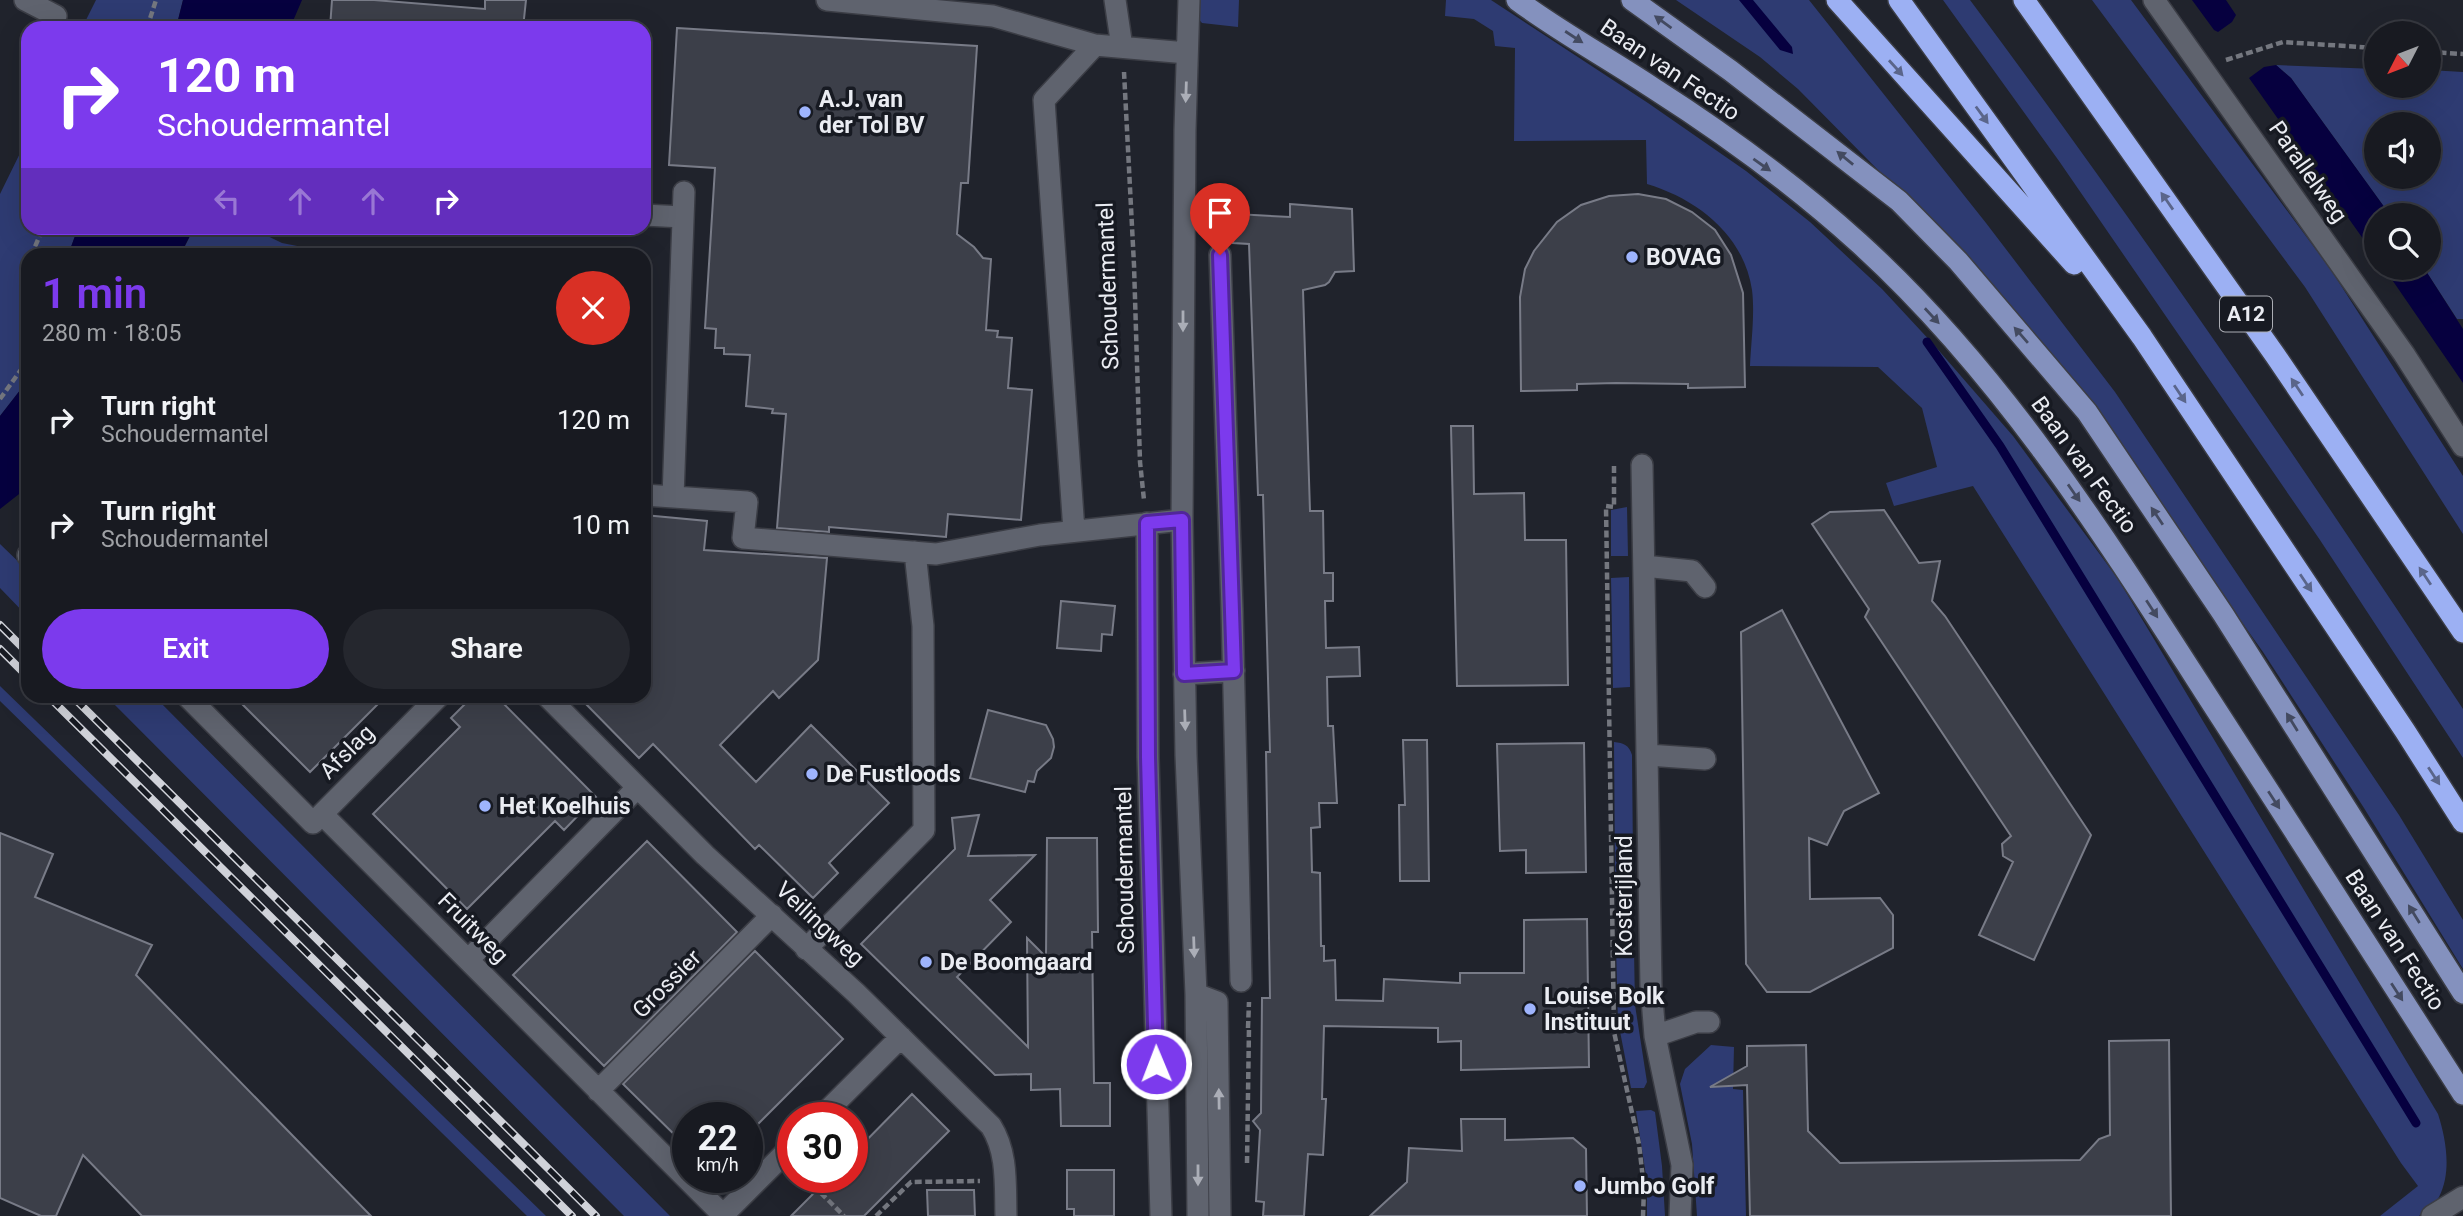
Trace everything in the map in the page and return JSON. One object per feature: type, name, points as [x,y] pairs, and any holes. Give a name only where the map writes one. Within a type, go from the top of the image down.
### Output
[{"type":"highway","points":[[1837,0],[2141,337]]},
{"type":"highway","points":[[1899,0],[2141,337],[2463,822]]},
{"type":"highway","name":"A12","points":[[2024,0],[2275,355],[2463,632]]},
{"type":"main road","name":"Baan van Fectio","points":[[1517,0],[1657,90],[1783,180],[1859,243],[1972,359],[2049,457],[2115,551],[2463,1094]]},
{"type":"main road","name":"Baan van Fectio","points":[[1632,0],[1731,71],[1899,201],[1958,261],[2087,412],[2230,625],[2463,993]]},
{"type":"street","points":[[25,0],[56,16]]},
{"type":"street","points":[[827,0],[993,16],[1095,45],[1187,53]]},
{"type":"street","points":[[1115,0],[1122,47]]},
{"type":"street","points":[[1189,0],[1184,144],[1182,520],[1184,674],[1196,994],[1198,1216]]},
{"type":"street","name":"Parallelweg","points":[[2154,0],[2404,354],[2463,446]]},
{"type":"street","points":[[1074,531],[1044,100],[1095,45]]},
{"type":"street","points":[[673,497],[684,192]]},
{"type":"street","points":[[651,215],[682,217]]},
{"type":"street","points":[[1220,255],[1241,981]]},
{"type":"street","name":"Kosterijland","points":[[1642,465],[1650,937],[1655,1036],[1682,1165],[1680,1216]]},
{"type":"street","points":[[651,495],[747,502],[743,538],[936,554],[1074,531],[1182,520]]},
{"type":"street","name":"Schoudermantel","points":[[1147,523],[1148,757],[1161,1216]]},
{"type":"street","points":[[806,949],[924,830],[923,626],[915,552]]},
{"type":"street","points":[[1644,566],[1692,571],[1705,587]]},
{"type":"street","points":[[1184,674],[1234,671]]},
{"type":"street","points":[[194,703],[313,824],[322,814]]},
{"type":"street","name":"Afslag","points":[[322,814],[432,703]]},
{"type":"street","name":"Veilingweg","points":[[554,703],[705,855],[856,993],[991,1126],[1004,1153],[1006,1216]]},
{"type":"street","points":[[1648,755],[1705,759]]},
{"type":"street","points":[[467,960],[637,788]]},
{"type":"street","name":"Fruitweg","points":[[322,814],[723,1215]]},
{"type":"street","name":"Grossier","points":[[598,1091],[772,915]]},
{"type":"street","points":[[1196,994],[1217,1002],[1220,1216]]},
{"type":"street","points":[[1655,1036],[1696,1022],[1709,1022]]},
{"type":"street","points":[[836,1102],[901,1037]]},
{"type":"street","points":[[723,1215],[777,1161]]},
{"type":"street","points":[[2432,1216],[2463,1197]]},
{"type":"path","points":[[149,21],[156,0]]},
{"type":"path","points":[[2202,68],[2283,42],[2364,47]]},
{"type":"path","name":"Schoudermantel","points":[[1122,47],[1134,265],[1140,462],[1147,523]]},
{"type":"path","points":[[2441,53],[2463,54]]},
{"type":"path","points":[[0,399],[21,370]]},
{"type":"path","points":[[1614,466],[1614,507],[1606,506],[1614,1032],[1639,1144],[1644,1188],[1643,1216]]},
{"type":"path","points":[[1247,1176],[1249,1027]]},
{"type":"path","points":[[876,1216],[911,1182],[1005,1181]]},
{"type":"path","points":[[821,1193],[844,1216]]},
{"type":"shaded area","points":[[96,0],[183,0],[178,21],[86,21]]},
{"type":"shaded area","points":[[183,0],[302,0],[293,21],[178,21]]},
{"type":"shaded area","points":[[1198,0],[1239,0],[1238,27],[1202,23],[1197,17]]},
{"type":"shaded area","points":[[1446,0],[1491,0],[1746,171],[1810,222],[1882,289],[2013,436],[2118,579],[2438,1114],[2445,1145],[2445,1177],[2439,1197],[2419,1216],[2380,1216],[2418,1186],[1973,486],[1894,506],[1886,483],[1937,467],[1922,408],[1878,367],[1750,366],[1752,290],[1739,252],[1728,236],[1715,222],[1683,199],[1647,184],[1646,140],[1514,141],[1515,48],[1495,46],[1493,31],[1474,19],[1445,16]]},
{"type":"shaded area","points":[[1676,0],[1809,0],[1986,223],[2115,392],[2399,815],[2463,920],[2463,969],[2364,808],[2263,652],[2165,514],[1957,250],[1798,89],[1760,57]]},
{"type":"shaded area","points":[[1739,0],[1753,0],[1792,47],[1793,54],[1780,50]]},
{"type":"shaded area","points":[[1943,0],[1970,0],[2097,174],[2283,440],[2463,709],[2463,758],[2320,540],[2059,161]]},
{"type":"shaded area","points":[[2092,0],[2131,0],[2331,270],[2463,476],[2463,534],[2305,287]]},
{"type":"shaded area","points":[[2192,0],[2226,0],[2236,15],[2232,22],[2218,32]]},
{"type":"shaded area","points":[[2276,65],[2364,69],[2364,98],[2441,98],[2441,71],[2463,72],[2463,319],[2457,319],[2432,280],[2441,280],[2441,203],[2381,203],[2371,189],[2441,189],[2441,112],[2364,112],[2364,179],[2291,78]]},
{"type":"shaded area","points":[[2276,65],[2291,78],[2364,179],[2364,189],[2371,189],[2381,203],[2364,203],[2364,240],[2249,78],[2264,67]]},
{"type":"shaded area","points":[[21,151],[21,235],[75,235],[71,248],[21,248],[21,389],[0,416],[0,194]]},
{"type":"shaded area","points":[[75,235],[190,235],[184,248],[71,248]]},
{"type":"shaded area","points":[[190,235],[265,235],[282,243],[307,248],[184,248]]},
{"type":"shaded area","points":[[2392,280],[2432,280],[2463,329],[2463,383]]},
{"type":"shaded area","points":[[21,389],[21,492],[0,509],[0,416]]},
{"type":"shaded area","points":[[1627,507],[1628,556],[1611,556],[1611,510]]},
{"type":"shaded area","points":[[0,544],[21,564],[21,610],[0,588]]},
{"type":"shaded area","points":[[1629,577],[1630,687],[1613,688],[1611,578]]},
{"type":"shaded area","points":[[0,686],[546,1216],[527,1216],[0,701]]},
{"type":"shaded area","points":[[113,703],[161,703],[670,1216],[624,1216]]},
{"type":"shaded area","points":[[1614,742],[1626,745],[1632,755],[1633,860],[1628,870],[1615,872]]},
{"type":"shaded area","points":[[1616,947],[1634,950],[1635,1005],[1647,1082],[1644,1088],[1631,1088],[1618,1021]]},
{"type":"shaded area","points":[[1711,1045],[1734,1047],[1733,1089],[1743,1090],[1746,1216],[1697,1216],[1692,1144],[1680,1084],[1685,1069]]},
{"type":"shaded area","points":[[1636,1111],[1655,1112],[1665,1216],[1647,1216],[1647,1182]]},
{"type":"building","points":[[332,0],[374,0],[485,9],[485,0],[526,0],[524,21],[330,21]]},
{"type":"building","points":[[677,28],[977,46],[968,183],[961,183],[957,234],[983,258],[991,259],[986,330],[998,331],[997,337],[1012,338],[1008,388],[1032,390],[1021,520],[948,514],[946,537],[829,527],[829,532],[777,528],[786,414],[772,413],[773,409],[746,406],[750,355],[724,354],[724,348],[715,348],[716,329],[705,328],[715,168],[669,165]]},
{"type":"building","points":[[1638,194],[1666,199],[1692,212],[1715,230],[1731,255],[1743,293],[1745,387],[1688,388],[1688,384],[1616,383],[1577,384],[1577,390],[1521,391],[1520,297],[1525,269],[1534,251],[1557,222],[1581,205],[1609,196]]},
{"type":"building","points":[[1290,204],[1352,209],[1354,271],[1335,272],[1325,285],[1303,290],[1310,511],[1323,511],[1324,573],[1333,573],[1333,601],[1325,601],[1326,648],[1359,647],[1360,676],[1327,677],[1328,726],[1333,726],[1337,803],[1319,803],[1320,827],[1311,828],[1312,872],[1320,873],[1321,946],[1324,946],[1324,961],[1335,960],[1336,1000],[1383,1001],[1384,979],[1460,983],[1460,973],[1524,973],[1524,920],[1587,919],[1589,1067],[1461,1070],[1461,1041],[1438,1042],[1438,1028],[1324,1026],[1322,1099],[1326,1099],[1323,1155],[1308,1154],[1304,1216],[1263,1216],[1264,1202],[1256,1201],[1260,1130],[1253,1121],[1261,1113],[1262,998],[1270,998],[1266,752],[1270,752],[1263,495],[1258,495],[1249,244],[1233,243],[1236,214],[1290,217]]},
{"type":"building","points":[[1451,426],[1473,426],[1474,494],[1524,493],[1525,540],[1566,540],[1568,685],[1457,686]]},
{"type":"building","points":[[1884,510],[1919,563],[1940,561],[1932,601],[1945,616],[2091,835],[2034,960],[1979,935],[2013,862],[2003,856],[2002,844],[2011,836],[1865,617],[1869,609],[1812,524],[1830,512]]},
{"type":"building","points":[[651,516],[707,521],[704,550],[827,558],[818,660],[779,698],[773,691],[720,745],[756,782],[811,725],[889,803],[829,863],[838,873],[813,898],[759,845],[755,849],[653,744],[639,758],[585,703],[651,703]]},
{"type":"building","points":[[1061,601],[1115,606],[1112,635],[1102,634],[1101,651],[1057,648]]},
{"type":"building","points":[[1782,610],[1879,793],[1844,811],[1827,845],[1809,838],[1810,899],[1880,898],[1893,915],[1893,948],[1810,992],[1767,992],[1746,964],[1741,632]]},
{"type":"building","points":[[241,703],[379,703],[310,772]]},
{"type":"building","name":"Het Koelhuis","points":[[466,703],[503,703],[596,797],[564,830],[555,821],[467,909],[373,814],[460,727],[451,718]]},
{"type":"building","points":[[988,710],[1046,725],[1053,739],[1051,758],[1037,771],[1034,782],[1028,781],[1025,792],[970,778]]},
{"type":"building","points":[[1403,740],[1427,740],[1429,881],[1400,881],[1399,805],[1405,805]]},
{"type":"building","points":[[1584,743],[1586,872],[1526,873],[1526,850],[1500,851],[1497,744]]},
{"type":"building","points":[[979,815],[968,856],[1035,855],[990,900],[1011,922],[957,977],[1028,1047],[1027,938],[1046,957],[1047,838],[1097,838],[1098,932],[1092,932],[1094,1083],[1110,1083],[1110,1126],[1061,1126],[1060,1089],[1031,1090],[1031,1074],[995,1075],[861,944],[955,849],[952,818]]},
{"type":"building","points":[[0,833],[53,854],[35,897],[152,945],[136,975],[371,1216],[142,1216],[83,1155],[56,1216],[41,1216],[0,1198]]},
{"type":"building","points":[[647,841],[737,932],[604,1066],[513,975]]},
{"type":"building","points":[[755,951],[843,1039],[777,1102],[763,1119],[763,1102],[672,1102],[672,1132],[623,1084]]},
{"type":"building","points":[[2169,1040],[2171,1216],[1750,1216],[1747,1085],[1710,1087],[1747,1066],[1747,1046],[1806,1045],[1808,1131],[1840,1163],[2080,1160],[2099,1139],[2110,1135],[2109,1041]]},
{"type":"building","points":[[912,1094],[949,1131],[864,1216],[791,1216],[814,1193],[868,1193],[868,1139]]},
{"type":"building","points":[[1461,1119],[1505,1119],[1505,1140],[1573,1138],[1586,1149],[1587,1216],[1370,1216],[1407,1182],[1409,1148],[1462,1151]]},
{"type":"building","points":[[1067,1170],[1114,1170],[1114,1216],[1074,1216],[1074,1209],[1067,1209]]},
{"type":"building","points":[[927,1190],[974,1190],[975,1216],[928,1216]]},
{"type":"waterway","points":[[1927,342],[2000,446],[2416,1123]]},
{"type":"railway","points":[[0,625],[21,646]]},
{"type":"railway","points":[[0,649],[21,670]]},
{"type":"railway","points":[[55,703],[572,1216]]},
{"type":"railway","points":[[79,703],[596,1216]]},
{"type":"place","name":"A.J. van der Tol BV","points":[[805,112]]},
{"type":"place","name":"BOVAG","points":[[1632,257]]},
{"type":"place","name":"De Fustloods","points":[[812,774]]},
{"type":"place","name":"Het Koelhuis","points":[[485,806]]},
{"type":"place","name":"De Boomgaard","points":[[926,962]]},
{"type":"place","name":"Louise Bolk Instituut","points":[[1530,1009]]},
{"type":"place","name":"Jumbo Golf","points":[[1580,1186]]},
{"type":"route","points":[[1156,1064],[1148,757],[1147,523],[1182,520],[1184,674],[1234,671],[1220,255]]}]
